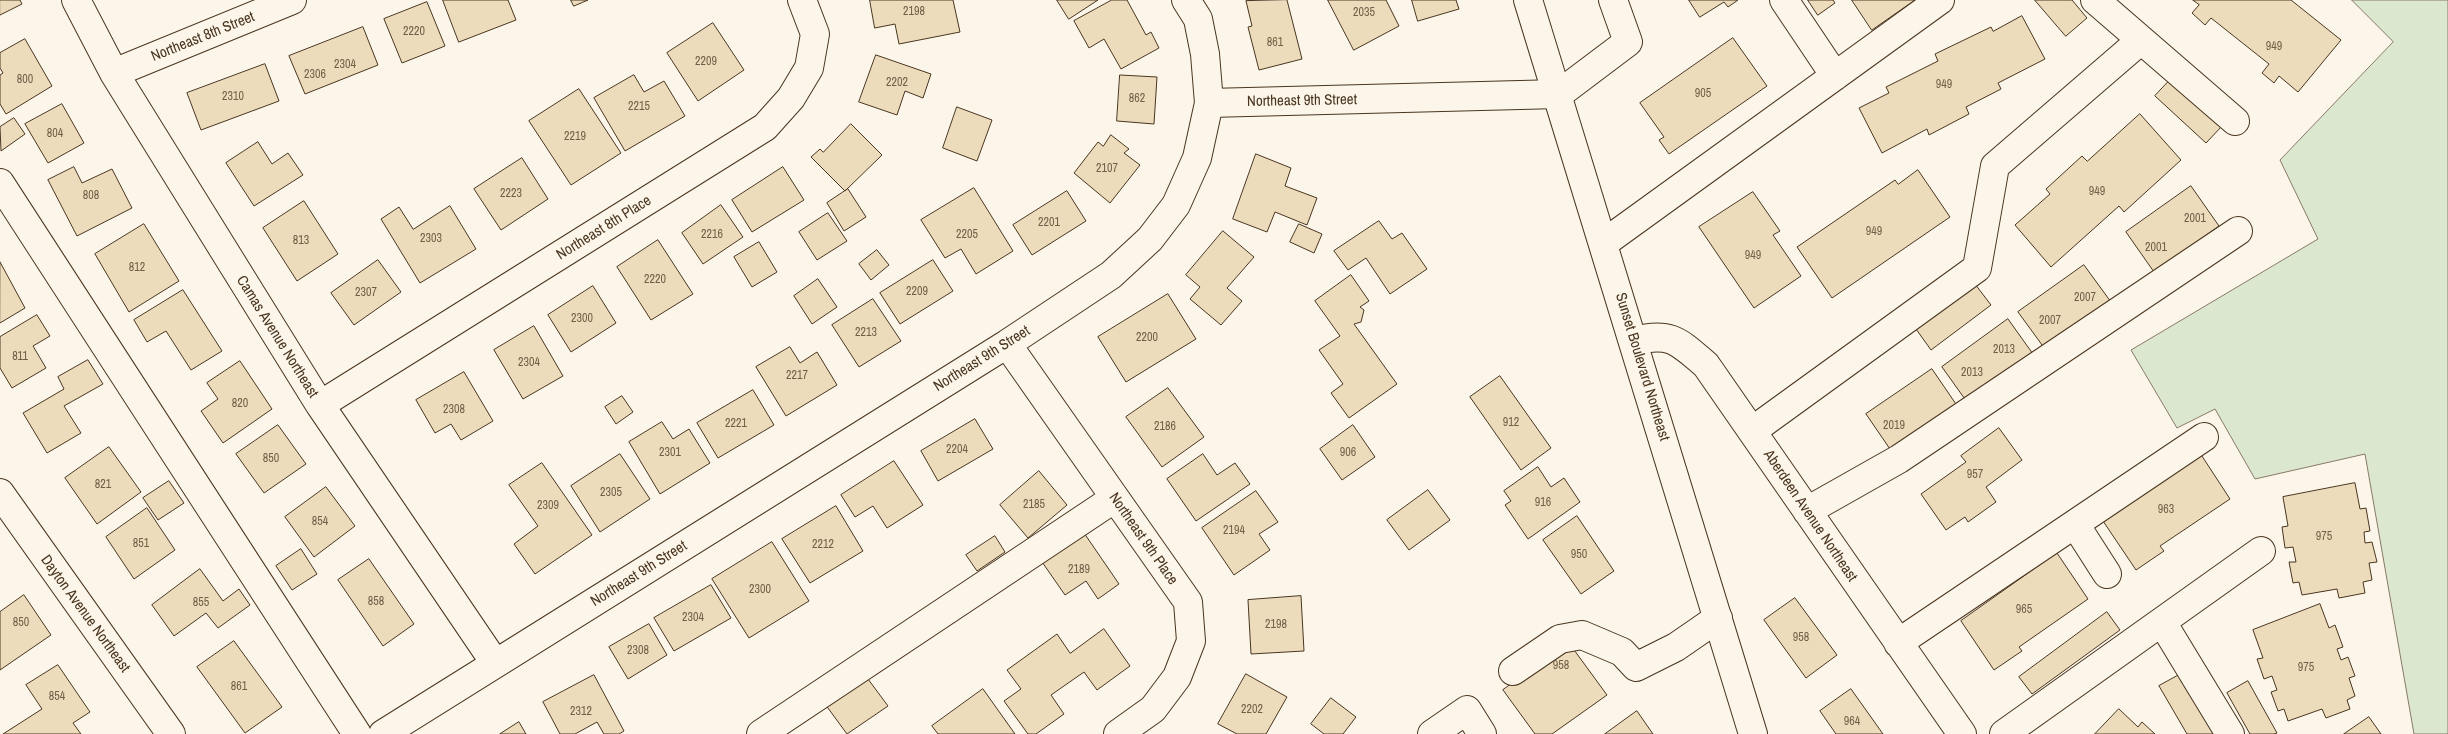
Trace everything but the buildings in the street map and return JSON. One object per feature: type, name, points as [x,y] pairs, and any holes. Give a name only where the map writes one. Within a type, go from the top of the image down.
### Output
[{"type":"street","name":"Camas Avenue Northeast","points":[[76,0],[114,73],[320,405],[495,663]]},
{"type":"street","name":"Northeast 8th Street","points":[[114,73],[292,0]]},
{"type":"street","name":"Northeast 8th Place","points":[[320,405],[765,127],[791,98],[810,68],[816,34],[802,0]]},
{"type":"street","points":[[1186,0],[1198,19],[1205,54],[1209,103]]},
{"type":"street","name":"Sunset Boulevard Northeast","points":[[1528,0],[1559,94],[1753,734]]},
{"type":"street","points":[[1559,94],[1628,42],[1613,0]]},
{"type":"street","points":[[1784,0],[1835,76]]},
{"type":"street","points":[[1604,243],[1940,0]]},
{"type":"street","points":[[2095,0],[2235,122]]},
{"type":"street","points":[[1752,431],[1976,268],[1995,166],[2140,41]]},
{"type":"street","name":"Northeast 9th Street","points":[[383,734],[1007,344],[1111,274],[1150,239],[1176,204],[1197,158],[1209,103],[1559,94]]},
{"type":"street","points":[[0,183],[357,734]]},
{"type":"street","points":[[1807,511],[1899,459],[2238,231]]},
{"type":"street","name":"Aberdeen Avenue Northeast","points":[[1634,340],[1654,335],[1676,340],[1706,365],[1962,734]]},
{"type":"street","name":"Northeast 9th Place","points":[[1007,344],[1188,602],[1191,641],[1177,677],[1153,709],[1118,734]]},
{"type":"street","points":[[1898,643],[2204,437]]},
{"type":"street","name":"Dayton Avenue Northeast","points":[[0,493],[171,734]]},
{"type":"street","points":[[761,734],[1115,498]]},
{"type":"street","points":[[2075,524],[2108,574]]},
{"type":"street","points":[[2004,734],[2262,551]]},
{"type":"street","points":[[1513,671],[1560,639],[1582,635],[1622,652],[1636,667],[1676,647],[1718,618]]},
{"type":"street","points":[[2162,622],[2230,734]]},
{"type":"street","points":[[1432,734],[1467,710],[1482,734]]},
{"type":"green space","points":[[2352,0],[2448,0],[2448,734],[2414,734],[2365,454],[2255,479],[2215,409],[2177,428],[2131,350],[2318,239],[2280,160],[2393,42]]}]
